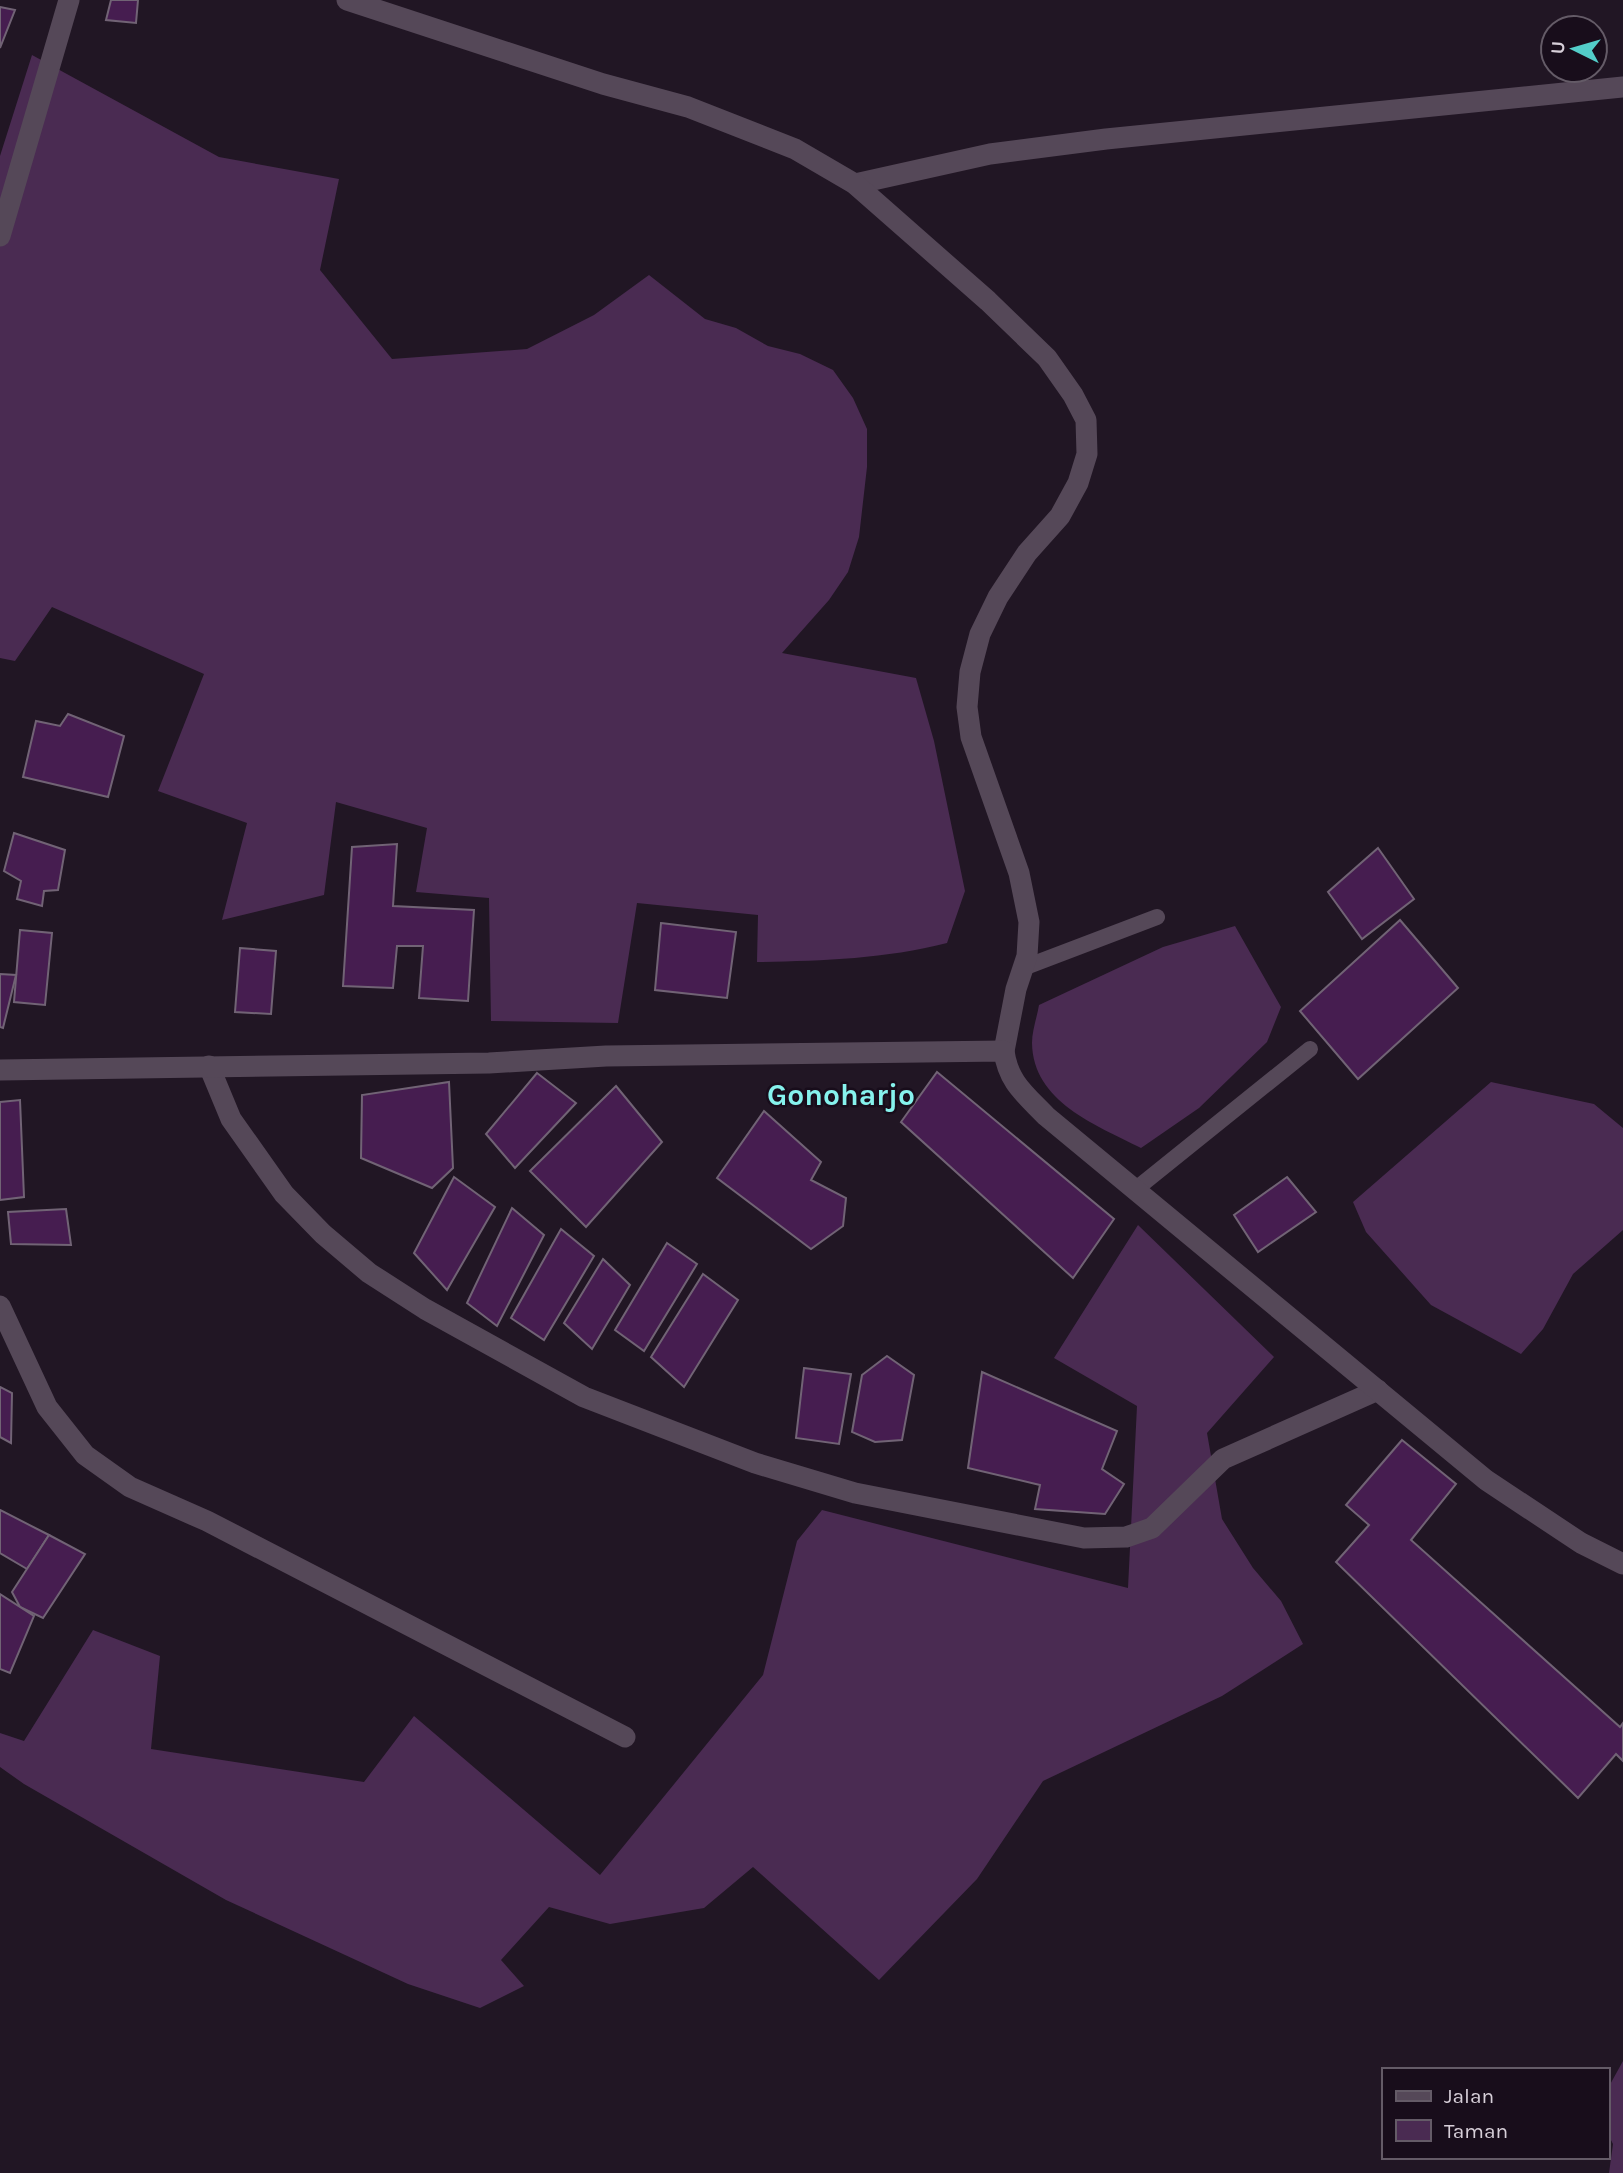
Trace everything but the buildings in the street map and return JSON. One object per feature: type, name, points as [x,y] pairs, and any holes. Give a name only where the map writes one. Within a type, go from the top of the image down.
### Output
[{"type":"street","points":[[0,236],[69,0]]},
{"type":"street","points":[[347,0],[603,84],[688,107],[795,149],[855,184],[988,301],[1047,358],[1086,420],[1087,454],[1078,483],[1060,516],[1027,553],[998,597],[980,634],[970,672],[967,708],[971,737],[1018,873],[1029,922],[1027,956],[1003,1051],[1006,1069],[1017,1086],[1046,1116],[1486,1480],[1581,1543],[1623,1564]]},
{"type":"street","points":[[855,184],[990,154],[1106,139],[1623,87]]},
{"type":"street","points":[[0,1070],[489,1063],[606,1056],[1003,1051]]},
{"type":"street","points":[[209,1066],[231,1119],[284,1194],[323,1234],[369,1273],[425,1309],[584,1397],[755,1463],[856,1493],[1084,1538],[1126,1537],[1152,1528],[1223,1459],[1378,1390]]},
{"type":"street","points":[[0,1306],[47,1407],[85,1455],[130,1487],[207,1521],[625,1737]]},
{"type":"lane","points":[[1023,968],[1157,917]]},
{"type":"lane","points":[[1136,1189],[1310,1049]]},
{"type":"green space","points":[[32,55],[219,157],[339,179],[320,270],[392,359],[527,349],[594,315],[649,275],[705,319],[736,328],[768,346],[800,354],[833,370],[853,398],[867,429],[867,467],[859,537],[848,572],[829,600],[782,653],[916,678],[934,741],[965,891],[947,943],[876,956],[757,962],[758,915],[637,903],[618,1023],[491,1021],[489,898],[416,892],[427,828],[336,802],[324,895],[222,920],[247,823],[158,791],[204,674],[52,607],[15,661],[0,658],[0,156]]},
{"type":"green space","points":[[1235,926],[1281,1007],[1267,1042],[1199,1108],[1141,1148],[1087,1120],[1055,1096],[1043,1081],[1035,1064],[1032,1038],[1039,1005],[1163,947]]},
{"type":"green space","points":[[1491,1082],[1594,1104],[1623,1128],[1623,1230],[1573,1274],[1543,1329],[1521,1354],[1431,1305],[1366,1232],[1353,1202]]},
{"type":"green space","points":[[1138,1225],[1274,1357],[1207,1433],[1222,1519],[1253,1568],[1281,1601],[1303,1644],[1222,1696],[1043,1781],[977,1879],[879,1980],[753,1867],[704,1908],[610,1924],[549,1907],[501,1960],[524,1986],[480,2008],[408,1984],[226,1900],[24,1784],[0,1767],[0,1733],[24,1741],[93,1630],[160,1656],[151,1749],[364,1782],[414,1716],[600,1875],[763,1675],[797,1541],[822,1510],[1128,1588],[1137,1406],[1054,1358]]},
{"type":"green space","points":[[1623,2061],[1623,2173],[1609,2173],[1613,2144],[1609,2136],[1609,2086]]},
{"type":"district","name":"Gonoharjo","points":[[841,1095]]}]
